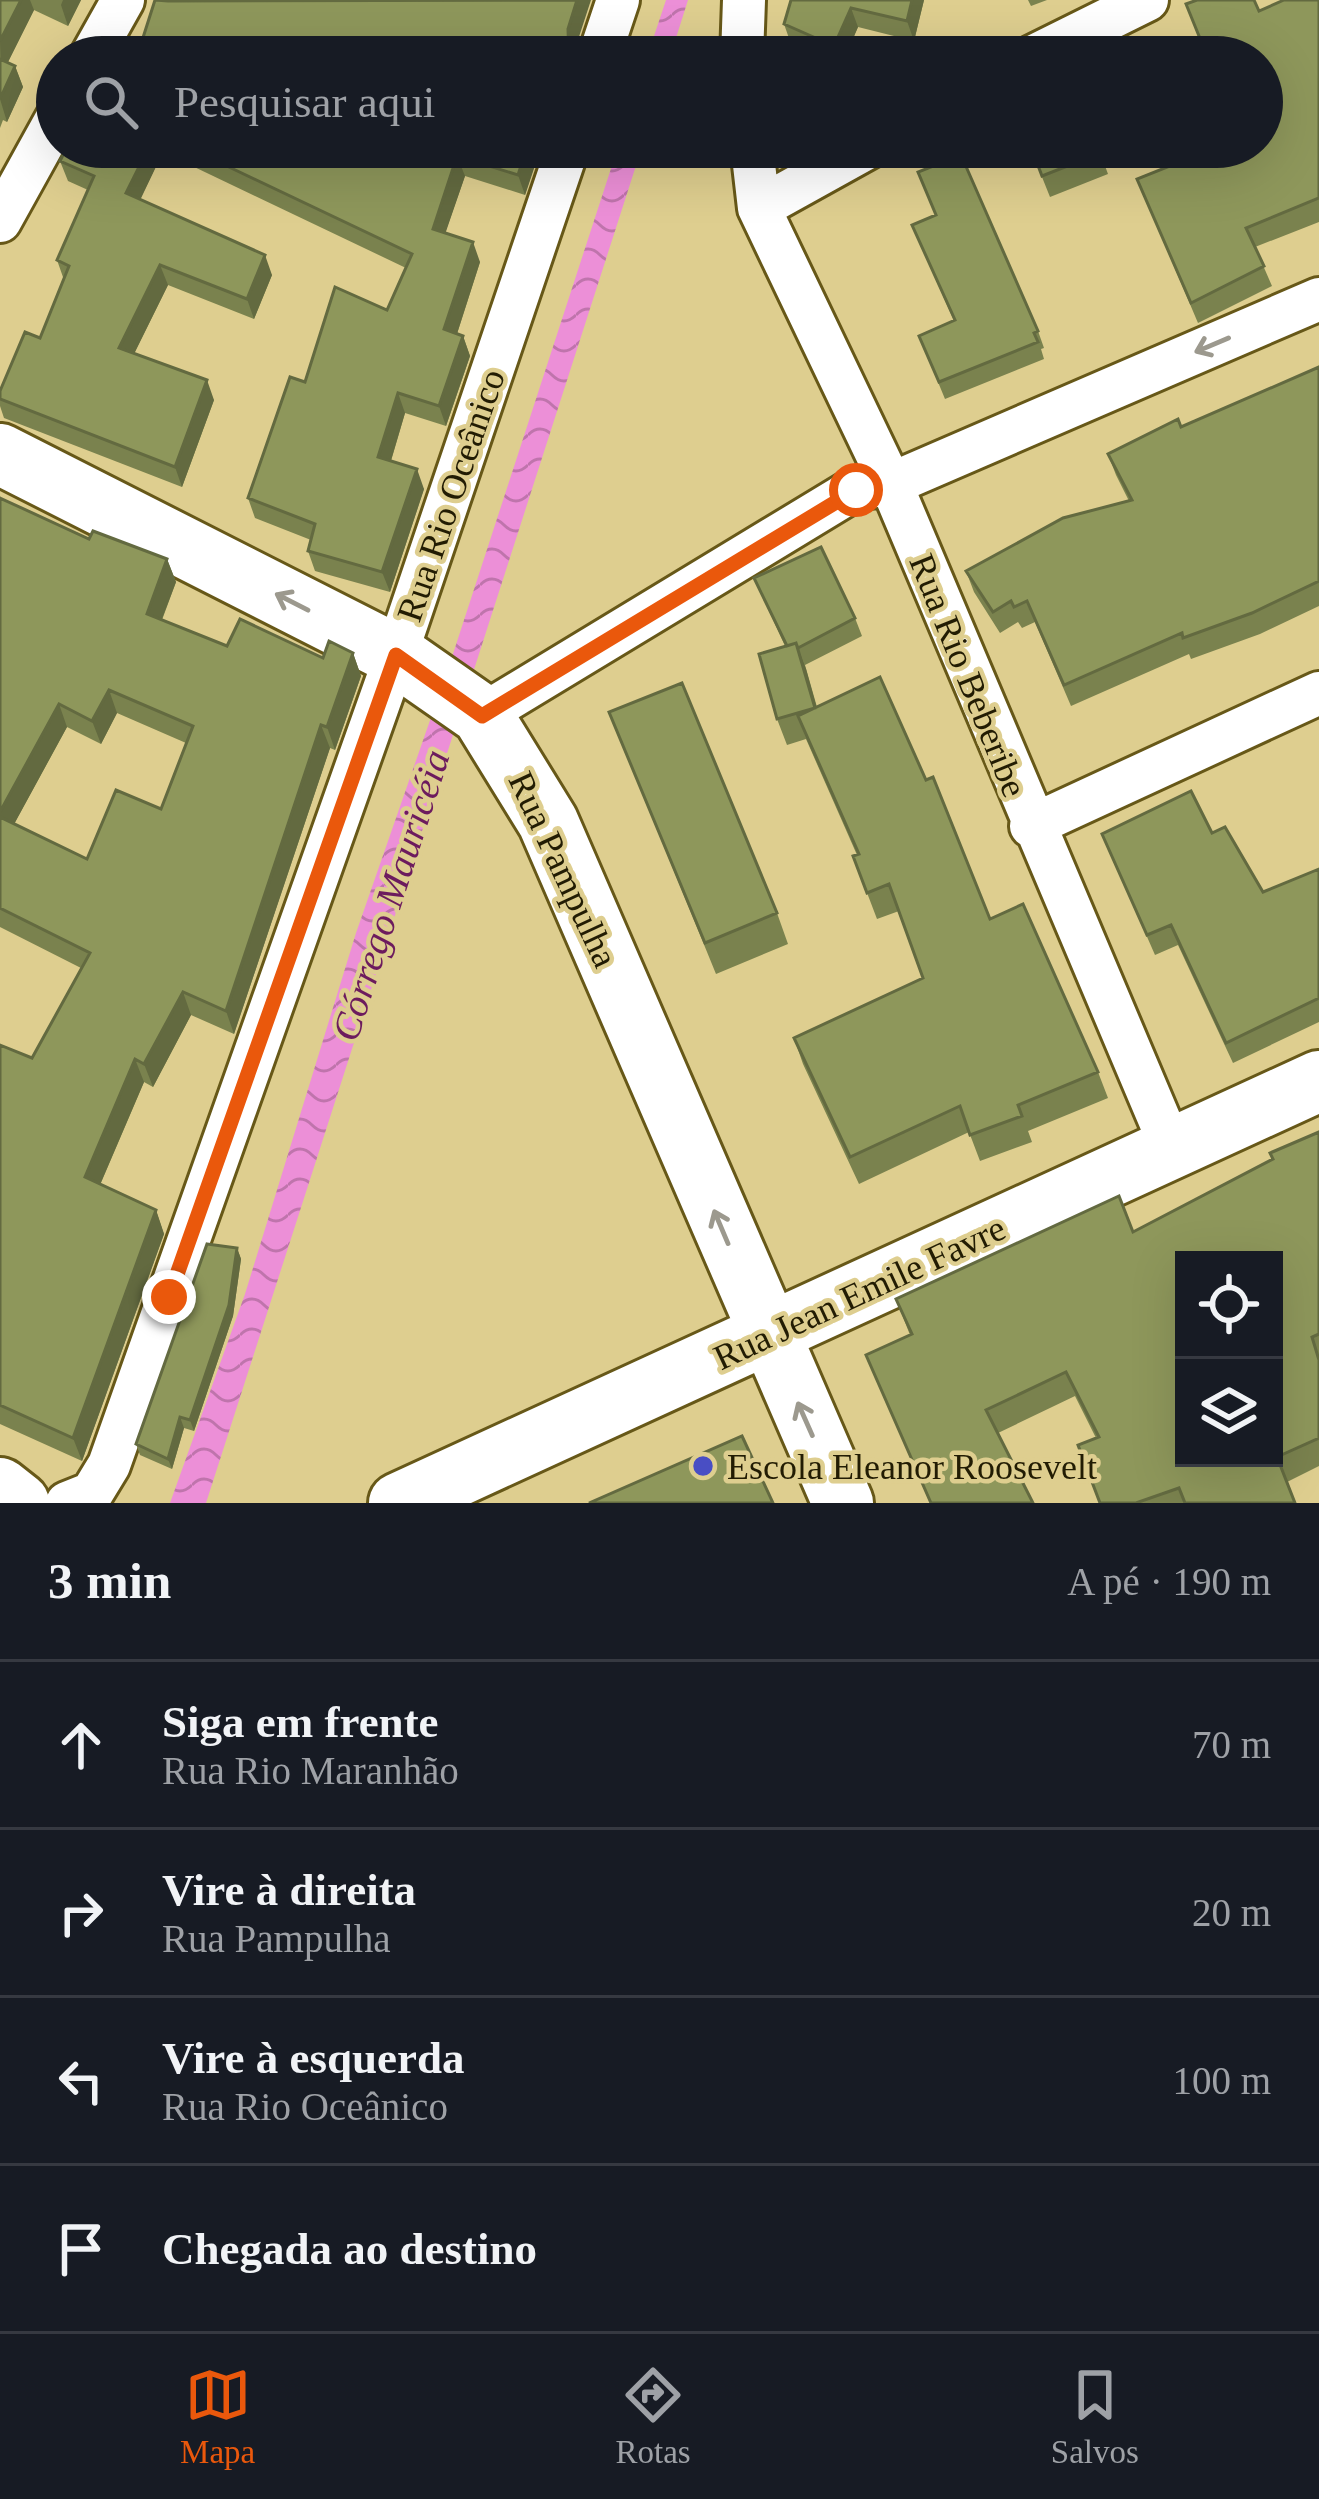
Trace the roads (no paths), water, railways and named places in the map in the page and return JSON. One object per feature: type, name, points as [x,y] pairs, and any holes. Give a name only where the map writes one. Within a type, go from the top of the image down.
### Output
[{"type":"main road","points":[[0,454],[444,688]]},
{"type":"main road","name":"Rua Pampulha","points":[[444,688],[548,822],[843,1503]]},
{"type":"main road","name":"Rua Jean Emile Favre","points":[[432,1496],[767,1335],[1319,1081]]},
{"type":"main road","points":[[0,1487],[19,1503]]},
{"type":"street","points":[[103,36],[123,0]]},
{"type":"street","points":[[605,36],[618,0]]},
{"type":"street","points":[[743,36],[744,0]]},
{"type":"street","points":[[1063,36],[1097,12],[1147,0]]},
{"type":"street","points":[[0,221],[36,156]]},
{"type":"street","name":"Rua Rio Oceânico","points":[[67,1503],[92,1493],[109,1465],[444,688],[563,168]]},
{"type":"street","points":[[754,168],[759,208],[831,168]]},
{"type":"street","name":"Rua Rio Beberibe","points":[[759,208],[891,484],[1031,826],[1171,1147]]},
{"type":"street","points":[[444,688],[856,490],[891,484],[1319,298]]},
{"type":"street","points":[[1031,826],[1319,693]]},
{"type":"water","points":[[666,0],[688,0],[677,36],[654,36]]},
{"type":"water","name":"Córrego Mauricéia","points":[[611,168],[635,168],[206,1503],[170,1503],[245,1294],[356,933],[451,660]]},
{"type":"place","name":"Escola Eleanor Roosevelt","points":[[703,1466]]}]
